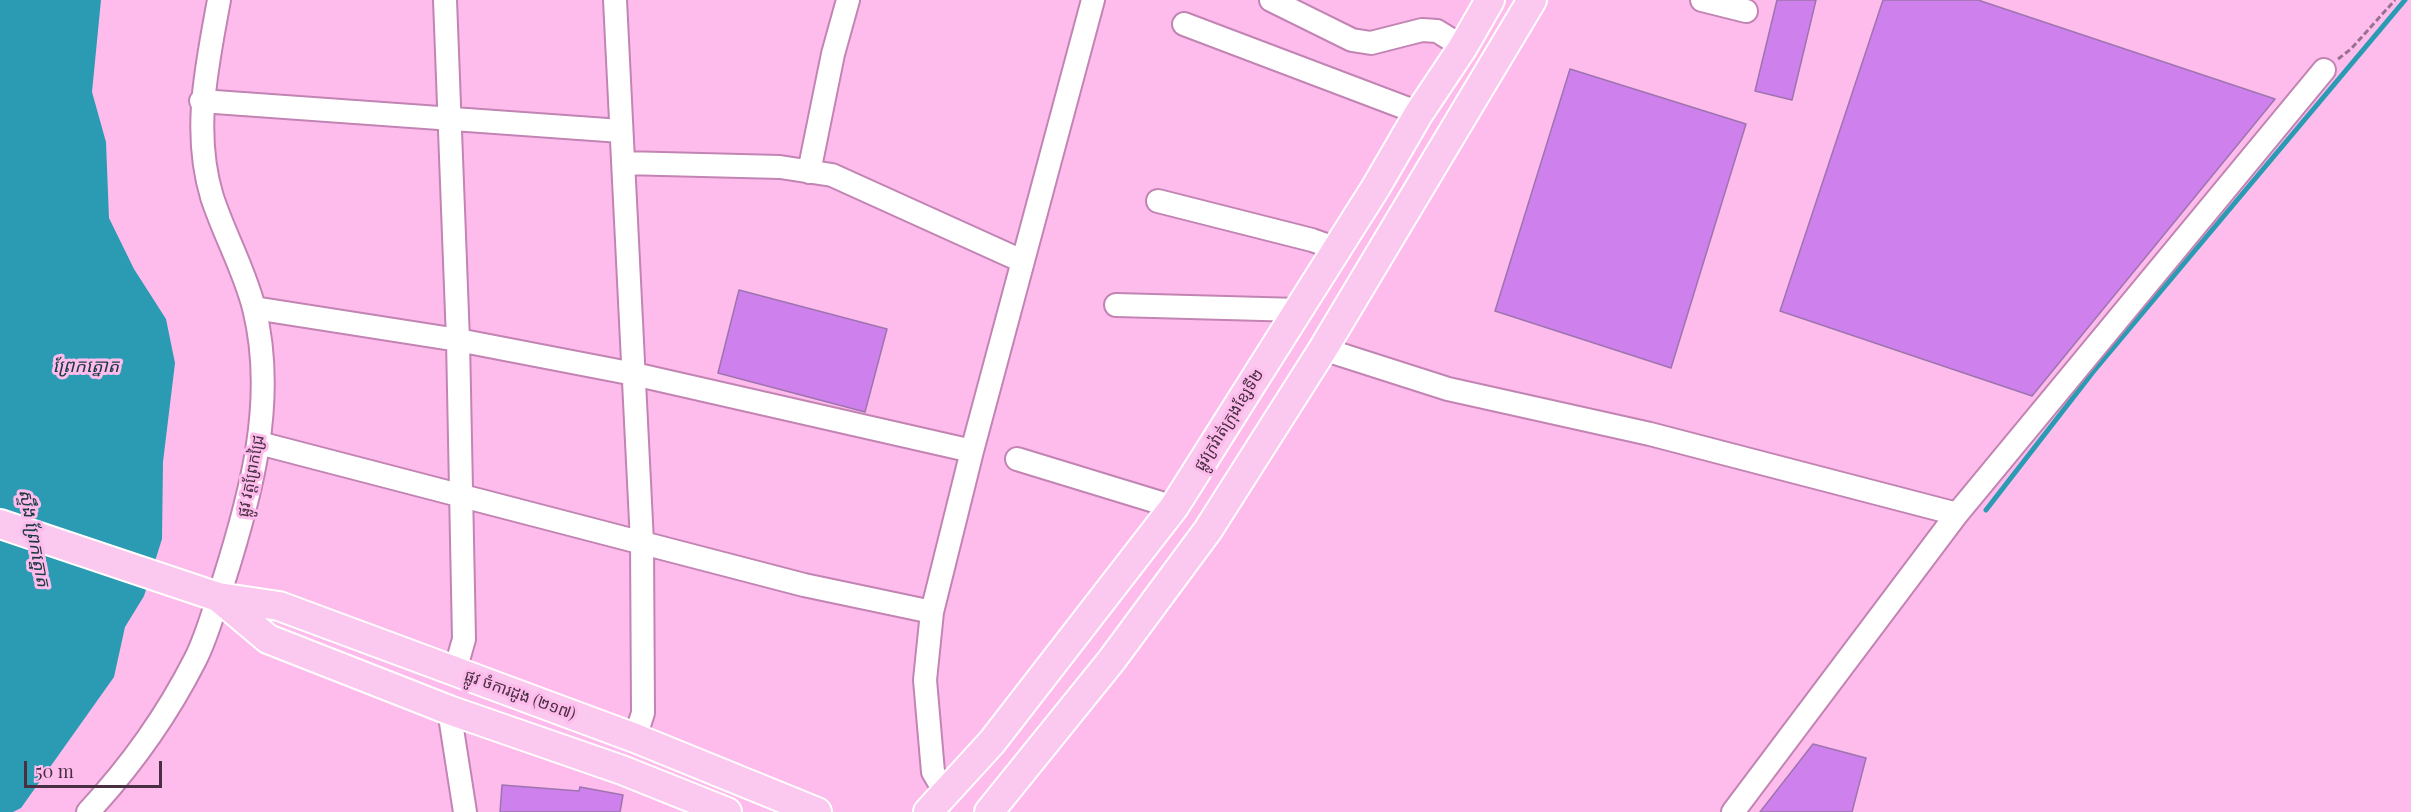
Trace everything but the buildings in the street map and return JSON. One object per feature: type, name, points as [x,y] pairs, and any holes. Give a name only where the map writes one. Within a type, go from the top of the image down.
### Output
[{"type":"main road","name":"ផ្លូវក្រវ៉ាត់ក្រុងខ្សែទី២","points":[[937,803],[993,742],[1174,507],[1376,187],[1419,113],[1463,47],[1490,0]]},
{"type":"main road","points":[[989,812],[1111,661],[1208,530],[1323,349],[1532,0]]},
{"type":"main road","points":[[1376,187],[1410,206]]},
{"type":"main road","name":"ផ្លូវ ចំការដូង (២១៧)","points":[[0,524],[218,597],[279,606],[635,738],[817,812]]},
{"type":"main road","name":"ផ្លូវ ចំការដូង (២១៧)","points":[[218,597],[268,639],[449,710],[622,770],[727,812]]},
{"type":"street","name":"ផ្លូវ វត្តព្រែកជ្រៃ","points":[[88,812],[111,788],[164,714],[196,658],[238,537],[260,443],[263,391],[254,308],[231,240],[213,198],[202,153],[201,100],[219,0]]},
{"type":"street","points":[[445,0],[458,340],[465,639],[455,671]]},
{"type":"street","points":[[615,0],[642,542],[643,713],[635,738]]},
{"type":"street","points":[[809,172],[833,54],[848,0]]},
{"type":"street","points":[[937,803],[925,680],[932,612],[972,451],[1093,0]]},
{"type":"street","points":[[1271,0],[1352,40],[1371,43],[1422,30],[1437,31],[1463,47]]},
{"type":"street","points":[[1702,0],[1746,11]]},
{"type":"street","points":[[1184,24],[1419,113]]},
{"type":"street","points":[[1733,812],[1957,514],[2324,70]]},
{"type":"street","points":[[201,100],[621,131]]},
{"type":"street","points":[[623,163],[780,167],[832,176],[1022,261]]},
{"type":"street","points":[[1158,201],[1312,240],[1337,249]]},
{"type":"street","points":[[1116,305],[1299,310]]},
{"type":"street","points":[[254,308],[458,340],[634,374],[972,451]]},
{"type":"street","points":[[1323,349],[1448,389],[1650,434],[1957,514]]},
{"type":"street","points":[[260,443],[804,585],[932,612]]},
{"type":"street","points":[[1017,459],[1174,507]]},
{"type":"street","points":[[449,710],[465,812]]},
{"type":"path","points":[[2324,70],[2351,49],[2395,0]]},
{"type":"water","name":"ព្រែកត្នោត","points":[[0,0],[101,0],[92,92],[106,142],[109,218],[134,269],[166,319],[175,363],[163,462],[162,539],[144,596],[125,627],[114,677],[21,808],[13,812],[0,812]]},
{"type":"waterway","points":[[1986,510],[2093,372],[2405,0]]},
{"type":"water label","name":"ស្ទឹង ព្រែកត្នោត","points":[[34,538]]}]
